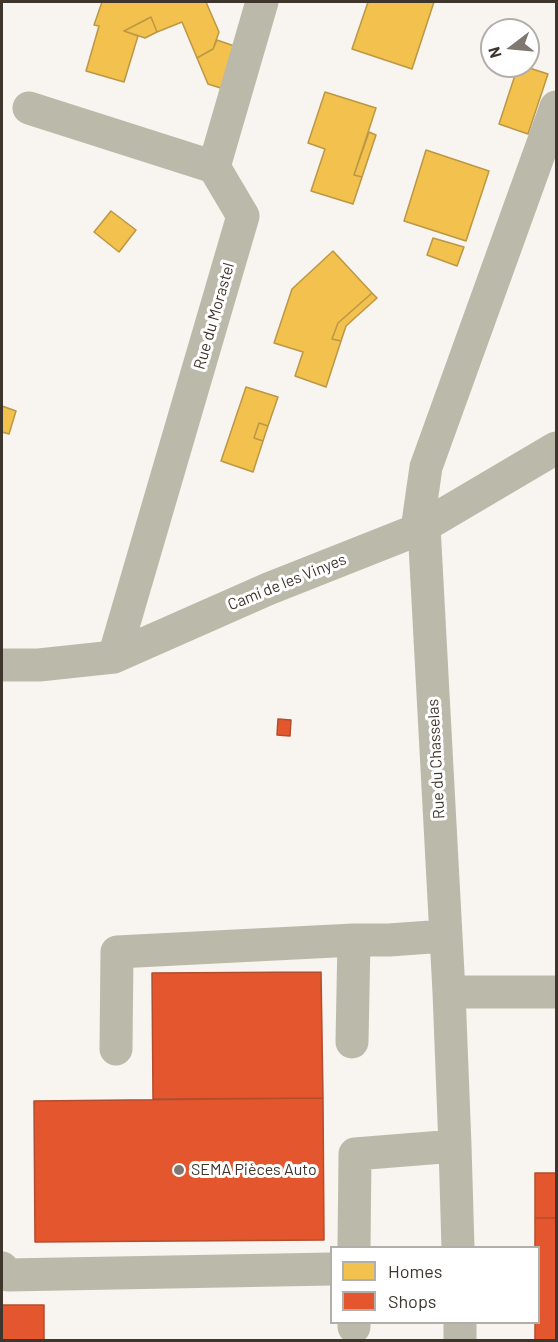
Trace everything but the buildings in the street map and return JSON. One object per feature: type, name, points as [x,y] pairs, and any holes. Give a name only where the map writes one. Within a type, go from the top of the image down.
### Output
[{"type":"street","points":[[29,108],[214,167],[262,2]]},
{"type":"street","name":"Rue du Chasselas","points":[[458,1246],[448,992],[421,528],[426,466],[556,107]]},
{"type":"street","name":"Rue du Morastel","points":[[114,657],[243,216],[214,167]]},
{"type":"street","name":"Camí de les Vinyes","points":[[2,665],[39,665],[114,657],[267,589],[421,528],[556,448]]},
{"type":"street","points":[[116,1049],[117,952],[445,936]]},
{"type":"street","points":[[352,1042],[354,940]]},
{"type":"street","points":[[448,992],[556,992]]},
{"type":"street","points":[[354,1246],[355,1154],[455,1146]]},
{"type":"street","points":[[2,1268],[8,1275],[330,1269]]},
{"type":"street","points":[[460,1324],[460,1341]]},
{"type":"place","name":"SEMA Pièces Auto","points":[[179,1170]]}]
